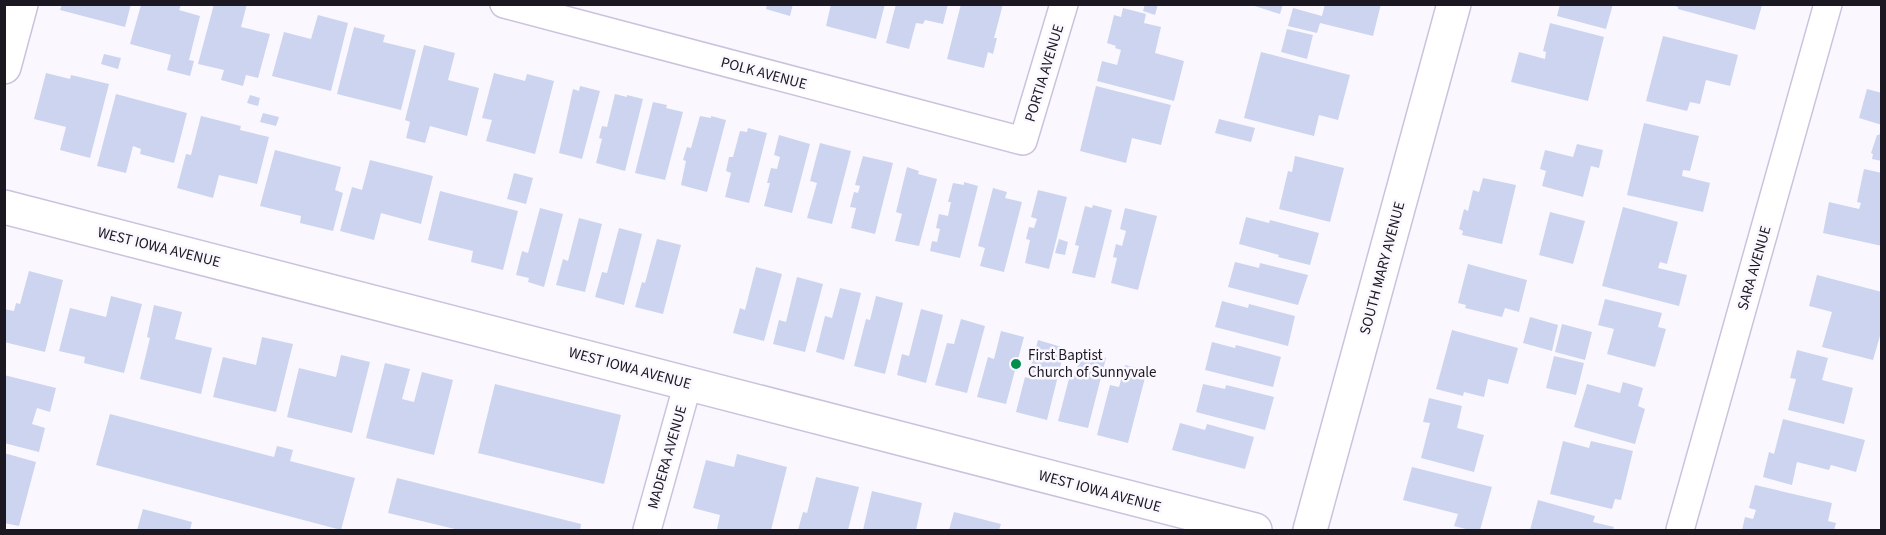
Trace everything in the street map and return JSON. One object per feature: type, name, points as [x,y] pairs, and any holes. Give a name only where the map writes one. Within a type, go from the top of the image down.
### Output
[{"type":"street","points":[[4,67],[21,4]]},
{"type":"street","name":"POLK AVENUE","points":[[504,4],[1023,141]]},
{"type":"street","name":"PORTIA AVENUE","points":[[1023,141],[1064,4]]},
{"type":"street","name":"SOUTH MARY AVENUE","points":[[1310,531],[1454,4]]},
{"type":"street","name":"SARA AVENUE","points":[[1680,531],[1828,4]]},
{"type":"street","name":"WEST IOWA AVENUE","points":[[4,207],[1255,531]]},
{"type":"street","name":"MADERA AVENUE","points":[[647,531],[688,383]]},
{"type":"building","points":[[62,4],[131,4],[125,27],[60,10]]},
{"type":"building","points":[[214,4],[247,4],[241,27],[270,34],[258,78],[246,75],[243,86],[221,80],[224,70],[198,64]]},
{"type":"building","points":[[767,4],[793,4],[790,16],[766,9]]},
{"type":"building","points":[[831,4],[885,4],[876,39],[826,26]]},
{"type":"building","points":[[896,4],[948,4],[943,24],[925,20],[923,24],[916,23],[909,49],[886,43]]},
{"type":"building","points":[[961,4],[1003,4],[994,38],[997,38],[993,54],[988,52],[984,68],[947,59]]},
{"type":"building","points":[[1145,4],[1158,4],[1155,15],[1143,11]]},
{"type":"building","points":[[1248,4],[1283,4],[1280,14]]},
{"type":"building","points":[[1325,4],[1381,4],[1373,36],[1320,23],[1317,33],[1288,26],[1293,8],[1322,16]]},
{"type":"building","points":[[1560,4],[1613,4],[1606,29],[1557,16]]},
{"type":"building","points":[[141,5],[181,5],[179,10],[200,16],[189,60],[194,61],[190,76],[167,70],[171,55],[130,44]]},
{"type":"building","points":[[1672,5],[1762,5],[1755,30],[1678,9]]},
{"type":"building","points":[[1123,8],[1146,14],[1144,23],[1161,27],[1155,53],[1184,61],[1174,101],[1097,81],[1102,61],[1117,65],[1121,50],[1107,43],[1114,15],[1121,17]]},
{"type":"building","points":[[318,15],[348,23],[331,91],[272,76],[284,32],[311,39]]},
{"type":"building","points":[[1550,23],[1604,37],[1588,101],[1511,82],[1519,52],[1545,59],[1546,52],[1543,51]]},
{"type":"building","points":[[354,27],[385,35],[383,42],[416,50],[401,110],[337,94]]},
{"type":"building","points":[[1287,29],[1313,35],[1307,59],[1281,52]]},
{"type":"building","points":[[1663,36],[1738,55],[1730,86],[1706,80],[1700,104],[1690,102],[1687,111],[1646,101]]},
{"type":"building","points":[[424,45],[455,53],[448,80],[479,88],[467,136],[430,126],[425,143],[406,138],[410,122],[405,120]]},
{"type":"building","points":[[1261,52],[1350,75],[1338,120],[1319,115],[1314,136],[1244,118]]},
{"type":"building","points":[[104,54],[121,58],[118,69],[101,64]]},
{"type":"building","points":[[46,73],[70,79],[71,75],[109,84],[90,158],[60,150],[66,127],[34,119]]},
{"type":"building","points":[[494,73],[525,81],[527,74],[554,81],[535,154],[486,141],[492,120],[482,118]]},
{"type":"building","points":[[580,86],[600,91],[582,159],[559,153],[573,89],[579,91]]},
{"type":"building","points":[[1096,86],[1171,105],[1161,145],[1132,138],[1126,163],[1080,151]]},
{"type":"building","points":[[1867,89],[1882,93],[1882,125],[1859,118]]},
{"type":"building","points":[[116,94],[187,113],[174,163],[140,154],[141,149],[133,146],[126,173],[97,166]]},
{"type":"building","points":[[615,94],[643,99],[625,171],[596,163],[602,139],[599,138],[602,126],[607,127]]},
{"type":"building","points":[[250,95],[260,98],[258,106],[247,103]]},
{"type":"building","points":[[653,102],[683,112],[665,180],[635,173]]},
{"type":"building","points":[[263,113],[279,117],[276,126],[260,122]]},
{"type":"building","points":[[201,116],[241,126],[240,130],[269,137],[257,184],[219,175],[213,198],[177,188],[186,154],[191,155]]},
{"type":"building","points":[[700,116],[726,120],[707,192],[681,185],[686,161],[683,160],[687,147],[691,148]]},
{"type":"building","points":[[1219,119],[1255,128],[1251,142],[1215,133]]},
{"type":"building","points":[[1644,123],[1699,136],[1690,171],[1683,170],[1682,176],[1710,183],[1703,212],[1627,195]]},
{"type":"building","points":[[748,128],[767,133],[749,203],[725,197],[731,173],[726,171],[729,157],[733,157],[740,131],[747,132]]},
{"type":"building","points":[[1882,129],[1882,161],[1872,159],[1873,154],[1871,153],[1877,135]]},
{"type":"building","points":[[779,135],[810,144],[792,213],[764,206],[771,168],[777,169],[780,157],[774,155]]},
{"type":"building","points":[[820,143],[851,151],[832,224],[807,218],[817,183],[810,181]]},
{"type":"building","points":[[1577,144],[1603,150],[1599,168],[1591,166],[1583,197],[1542,186],[1546,171],[1540,169],[1545,150],[1573,157]]},
{"type":"building","points":[[275,150],[341,167],[335,190],[343,193],[333,231],[300,223],[301,216],[260,206]]},
{"type":"building","points":[[863,156],[893,163],[875,234],[851,228],[856,208],[850,207],[854,192],[858,193],[860,186],[855,185]]},
{"type":"building","points":[[1295,156],[1344,168],[1330,222],[1279,209],[1288,171],[1292,172]]},
{"type":"building","points":[[370,160],[433,176],[421,224],[381,213],[374,240],[340,231],[352,187],[362,190]]},
{"type":"building","points":[[907,167],[919,171],[918,174],[937,179],[919,246],[895,241],[902,214],[896,212]]},
{"type":"building","points":[[1864,169],[1882,173],[1882,246],[1823,233],[1829,202],[1859,209],[1861,203],[1857,202]]},
{"type":"building","points":[[514,173],[533,178],[526,204],[507,199]]},
{"type":"building","points":[[1483,178],[1516,185],[1502,244],[1462,235],[1463,231],[1459,229],[1464,209],[1468,211],[1473,190],[1479,192]]},
{"type":"building","points":[[964,182],[978,186],[960,258],[930,251],[932,241],[937,242],[940,229],[936,228],[939,214],[948,216],[951,202],[948,202],[953,183],[964,185]]},
{"type":"building","points":[[993,188],[1007,192],[1005,198],[1022,202],[1004,272],[980,266],[985,248],[978,246]]},
{"type":"building","points":[[1038,190],[1067,197],[1049,269],[1025,263],[1030,240],[1026,239],[1029,227],[1034,228],[1037,219],[1031,217]]},
{"type":"building","points":[[440,191],[518,211],[503,270],[471,262],[473,251],[428,240]]},
{"type":"building","points":[[1093,205],[1112,210],[1095,278],[1072,273],[1079,246],[1075,245],[1085,206],[1092,208]]},
{"type":"building","points":[[1623,207],[1678,222],[1667,264],[1660,262],[1658,268],[1687,275],[1679,306],[1602,286]]},
{"type":"building","points":[[540,208],[563,214],[544,287],[528,282],[529,278],[516,275],[522,251],[528,253]]},
{"type":"building","points":[[1125,208],[1157,216],[1138,290],[1111,283],[1117,258],[1113,257],[1116,244],[1122,246],[1126,231],[1120,229]]},
{"type":"building","points":[[1550,212],[1585,221],[1573,264],[1539,255]]},
{"type":"building","points":[[1246,217],[1269,223],[1270,220],[1319,233],[1310,265],[1239,244]]},
{"type":"building","points":[[579,218],[602,224],[585,292],[556,285],[563,259],[568,261]]},
{"type":"building","points":[[619,228],[642,234],[624,305],[595,297],[602,272],[607,273]]},
{"type":"building","points":[[657,239],[681,245],[663,314],[635,307],[642,282],[645,283]]},
{"type":"building","points":[[1059,239],[1068,242],[1065,255],[1055,253]]},
{"type":"building","points":[[1235,262],[1259,268],[1260,263],[1308,275],[1298,305],[1228,287]]},
{"type":"building","points":[[1468,264],[1527,280],[1519,312],[1505,308],[1502,317],[1465,308],[1466,305],[1458,303]]},
{"type":"building","points":[[756,267],[782,274],[764,341],[733,333],[740,308],[745,310]]},
{"type":"building","points":[[29,271],[63,280],[45,352],[4,342],[4,309],[14,311],[16,303],[20,304]]},
{"type":"building","points":[[1817,275],[1882,292],[1882,329],[1873,360],[1822,347],[1832,312],[1809,306]]},
{"type":"building","points":[[797,277],[823,284],[805,352],[773,344],[779,320],[786,322]]},
{"type":"building","points":[[840,288],[861,293],[844,360],[816,352],[825,316],[832,318]]},
{"type":"building","points":[[111,296],[142,304],[124,373],[84,363],[85,357],[59,351],[70,308],[106,317]]},
{"type":"building","points":[[876,296],[903,303],[885,374],[854,366],[866,319],[870,320]]},
{"type":"building","points":[[1605,299],[1662,313],[1658,327],[1666,329],[1655,367],[1607,354],[1614,329],[1598,325]]},
{"type":"building","points":[[1222,301],[1248,308],[1249,304],[1295,316],[1288,346],[1215,327]]},
{"type":"building","points":[[154,305],[182,312],[175,339],[212,348],[201,394],[140,379],[150,338],[147,337]]},
{"type":"building","points":[[921,309],[943,315],[926,383],[897,375],[902,354],[909,356]]},
{"type":"building","points":[[1530,317],[1558,325],[1552,351],[1523,343]]},
{"type":"building","points":[[961,319],[985,326],[967,393],[935,385],[947,343],[954,344]]},
{"type":"building","points":[[1562,324],[1592,332],[1585,360],[1555,352]]},
{"type":"building","points":[[1452,330],[1518,348],[1508,384],[1488,379],[1484,397],[1464,392],[1463,396],[1436,389]]},
{"type":"building","points":[[1001,331],[1024,337],[1006,404],[977,397],[988,357],[994,359]]},
{"type":"building","points":[[262,337],[293,344],[276,412],[213,397],[223,357],[256,365]]},
{"type":"building","points":[[1038,340],[1065,348],[1047,420],[1016,412]]},
{"type":"building","points":[[1212,342],[1235,348],[1236,345],[1281,357],[1273,387],[1205,370]]},
{"type":"building","points":[[1797,350],[1828,358],[1822,380],[1853,388],[1844,424],[1788,410],[1796,379],[1790,378]]},
{"type":"building","points":[[1081,352],[1106,358],[1088,428],[1058,421],[1070,375],[1075,376]]},
{"type":"building","points":[[341,355],[370,362],[352,433],[287,417],[299,368],[336,377]]},
{"type":"building","points":[[1554,356],[1584,363],[1576,395],[1546,388]]},
{"type":"building","points":[[385,363],[410,369],[402,399],[414,402],[422,372],[453,380],[434,455],[366,438]]},
{"type":"building","points":[[1125,365],[1147,370],[1128,443],[1097,435],[1110,385],[1119,387]]},
{"type":"building","points":[[4,375],[56,388],[50,412],[37,408],[32,424],[45,428],[39,452],[4,443]]},
{"type":"building","points":[[1623,382],[1643,388],[1638,406],[1645,409],[1635,444],[1574,427],[1587,384],[1620,393]]},
{"type":"building","points":[[495,384],[621,415],[604,484],[478,453]]},
{"type":"building","points":[[1203,384],[1225,389],[1226,385],[1274,397],[1265,430],[1196,412]]},
{"type":"building","points":[[1429,398],[1462,406],[1457,428],[1484,435],[1474,472],[1421,458],[1430,423],[1423,422]]},
{"type":"building","points":[[110,414],[274,457],[277,446],[293,450],[290,461],[355,478],[341,530],[96,465]]},
{"type":"building","points":[[1783,419],[1865,440],[1856,472],[1831,465],[1829,470],[1797,462],[1792,485],[1763,477],[1769,452],[1774,454]]},
{"type":"building","points":[[1180,423],[1205,430],[1207,424],[1254,437],[1245,469],[1172,450]]},
{"type":"building","points":[[1563,441],[1589,448],[1591,441],[1633,451],[1621,500],[1615,499],[1612,509],[1550,494]]},
{"type":"building","points":[[4,453],[36,462],[19,526],[4,523]]},
{"type":"building","points":[[737,454],[787,467],[771,530],[717,529],[720,515],[693,508],[706,460],[734,467]]},
{"type":"building","points":[[1412,467],[1492,487],[1480,530],[1454,526],[1458,514],[1403,500]]},
{"type":"building","points":[[816,477],[859,487],[848,530],[798,530],[803,512],[807,513]]},
{"type":"building","points":[[397,478],[581,524],[580,530],[459,530],[388,513]]},
{"type":"building","points":[[1755,485],[1832,503],[1828,521],[1836,523],[1834,530],[1742,530],[1745,517],[1753,519],[1756,510],[1749,508]]},
{"type":"building","points":[[872,491],[922,503],[916,530],[863,530]]},
{"type":"building","points":[[1538,500],[1595,516],[1593,522],[1614,527],[1613,530],[1530,530]]},
{"type":"building","points":[[143,509],[192,522],[190,530],[137,530]]},
{"type":"building","points":[[954,512],[1001,524],[999,530],[949,530]]},
{"type":"place","name":"First Baptist Church of Sunnyvale","points":[[1016,364]]}]
